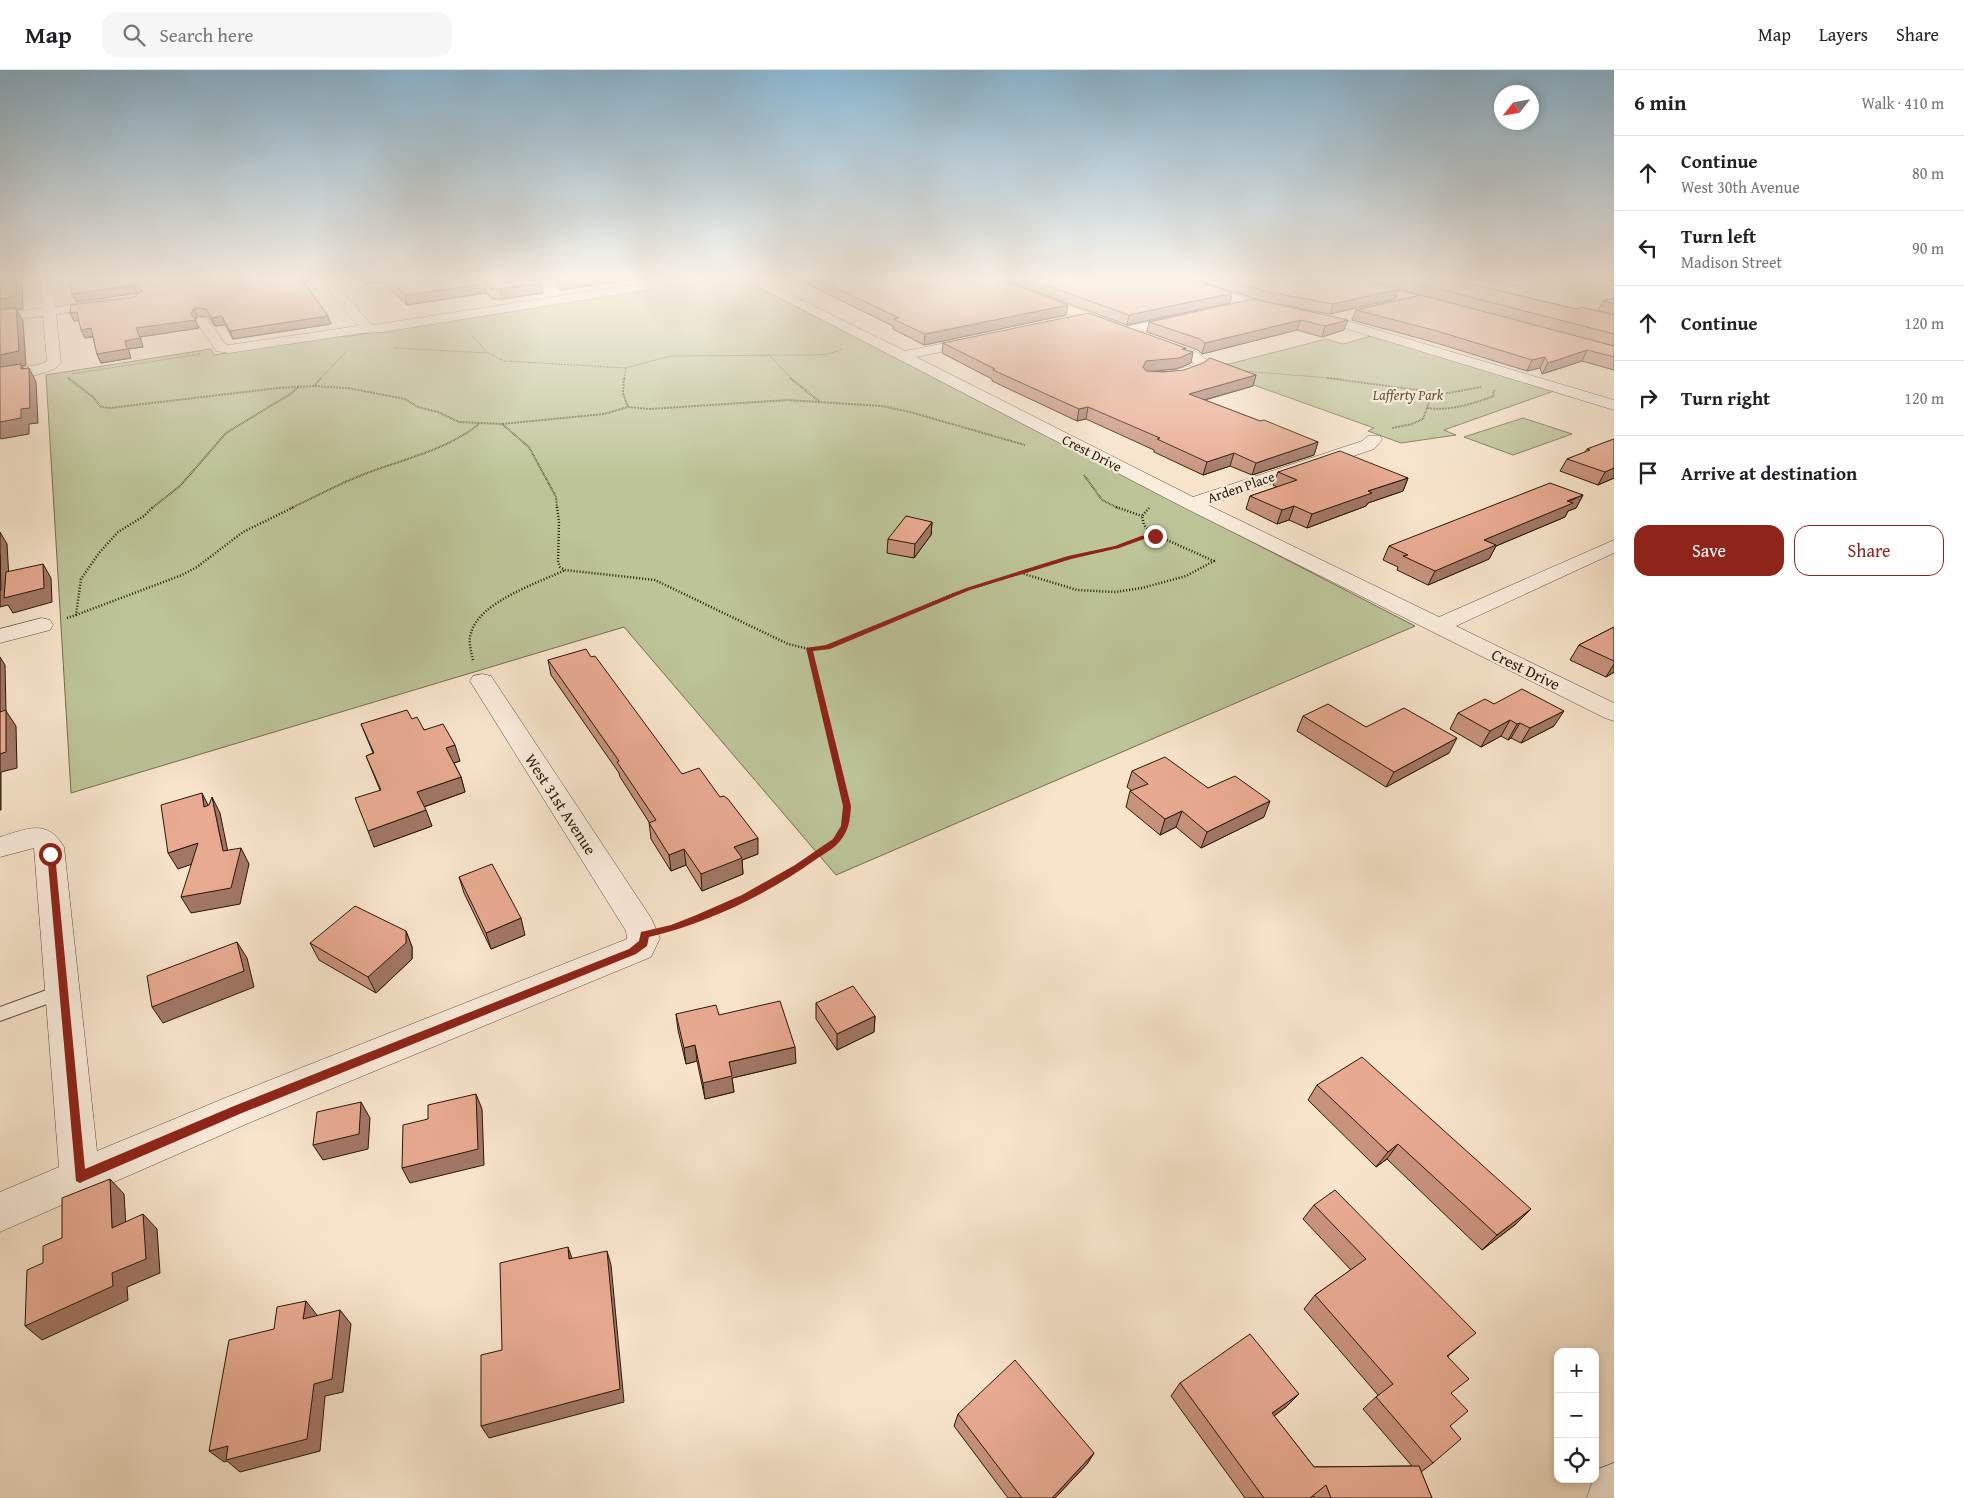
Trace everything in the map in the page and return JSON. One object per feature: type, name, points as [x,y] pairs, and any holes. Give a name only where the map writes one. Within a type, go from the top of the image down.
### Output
[{"type":"street","points":[[0,376],[51,367],[54,362],[52,345]]},
{"type":"street","points":[[219,345],[221,348],[226,349],[255,345]]},
{"type":"street","name":"Crest Drive","points":[[877,345],[1192,504],[1614,713]]},
{"type":"street","points":[[903,356],[957,345]]},
{"type":"street","points":[[1155,377],[1168,377],[1196,369],[1203,364],[1192,355],[1164,345]]},
{"type":"street","points":[[1412,345],[1614,405]]},
{"type":"street","name":"Arden Place","points":[[1192,504],[1368,445],[1374,440]]},
{"type":"street","points":[[1438,626],[1614,546]]},
{"type":"street","points":[[0,636],[42,625]]},
{"type":"street","name":"West 31st Avenue","points":[[482,681],[642,931]]},
{"type":"street","points":[[0,847],[34,838],[45,840],[50,854],[80,1177]]},
{"type":"street","points":[[0,1212],[238,1110],[632,952],[643,943],[642,931]]},
{"type":"street","points":[[1612,1498],[1614,1488]]},
{"type":"lane","points":[[0,1014],[63,990]]},
{"type":"path","points":[[314,386],[354,345]]},
{"type":"path","points":[[481,345],[488,353],[499,360],[517,363],[626,368],[670,356],[821,355],[841,350],[843,348],[841,346]]},
{"type":"path","points":[[392,348],[488,353]]},
{"type":"path","points":[[226,349],[64,376],[93,397],[101,407],[155,404],[299,386],[314,386],[348,388],[405,399],[418,407],[438,412],[450,419],[478,424],[502,424],[604,414],[628,407],[650,410],[773,400],[889,407],[1028,446]]},
{"type":"path","points":[[768,354],[785,374],[819,402]]},
{"type":"path","points":[[1203,364],[1249,372],[1366,382],[1441,393],[1430,400],[1421,421],[1382,431],[1374,440]]},
{"type":"path","points":[[626,368],[623,396],[628,407]]},
{"type":"path","points":[[76,615],[81,579],[99,553],[118,532],[144,516],[156,503],[180,486],[226,433],[292,393],[299,386]]},
{"type":"path","points":[[1427,408],[1441,410],[1465,406],[1494,396],[1493,392],[1497,388],[1494,386]]},
{"type":"path","points":[[42,625],[76,615],[182,575],[197,567],[243,532],[267,519],[357,477],[448,444],[464,436],[478,424]]},
{"type":"path","points":[[502,424],[529,447],[556,497],[559,522],[558,562],[560,567],[565,570],[655,580],[788,644],[809,649],[828,647],[856,637],[953,594],[1077,556],[1117,547],[1143,537],[1155,536]]},
{"type":"path","points":[[1021,573],[1077,590],[1115,592],[1142,588],[1186,576],[1214,561],[1155,536],[1147,529],[1142,516],[1102,500],[1081,471]]},
{"type":"path","points":[[1142,516],[1150,508]]},
{"type":"path","points":[[482,681],[471,657],[469,635],[476,620],[486,609],[565,570]]},
{"type":"path","points":[[642,931],[673,928],[746,897],[806,862],[836,841],[845,826],[847,806],[809,649]]},
{"type":"green space","points":[[280,345],[870,345],[1415,626],[836,875],[624,627],[71,793],[46,375],[211,349],[214,355]]},
{"type":"green space","name":"Lafferty Park","points":[[1304,345],[1400,345],[1554,391],[1444,430],[1456,435],[1401,443],[1368,431],[1374,428],[1220,373],[1209,363],[1229,364]]},
{"type":"green space","points":[[1523,418],[1572,434],[1513,455],[1464,437]]},
{"type":"building","points":[[0,345],[19,345],[19,351],[0,355]]},
{"type":"building","points":[[95,345],[126,345],[127,349],[97,354]]},
{"type":"building","points":[[946,345],[1177,345],[1186,348],[1182,349],[1193,352],[1179,358],[1146,361],[1143,367],[1146,371],[1184,370],[1203,363],[1210,358],[1256,375],[1189,394],[1260,421],[1264,420],[1318,442],[1256,463],[1234,453],[1207,462],[1157,439],[1160,438],[1088,407],[1079,409],[993,370],[995,369]]},
{"type":"building","points":[[1482,345],[1614,346],[1614,357],[1587,350],[1548,363],[1545,357],[1532,360]]},
{"type":"building","points":[[21,364],[21,369],[29,368],[30,408],[21,409],[21,418],[0,422],[0,367]]},
{"type":"building","points":[[1614,439],[1614,468],[1605,472],[1567,459],[1590,450],[1587,449]]},
{"type":"building","points":[[1340,451],[1408,478],[1368,491],[1372,493],[1312,514],[1294,506],[1282,510],[1250,496],[1297,480],[1278,472]]},
{"type":"building","points":[[1550,483],[1583,495],[1567,501],[1573,503],[1484,540],[1496,545],[1435,571],[1403,556],[1408,555],[1389,546]]},
{"type":"building","points":[[906,516],[932,522],[915,544],[888,539]]},
{"type":"building","points":[[0,555],[1,590],[0,591]]},
{"type":"building","points":[[43,564],[44,588],[4,598],[6,572]]},
{"type":"building","points":[[1614,627],[1614,661],[1579,645]]},
{"type":"building","points":[[586,649],[591,657],[595,656],[682,774],[699,768],[720,797],[724,796],[728,799],[758,838],[734,847],[742,858],[701,874],[684,849],[669,855],[649,823],[656,820],[617,762],[619,761],[548,660]]},
{"type":"building","points":[[1522,689],[1564,711],[1530,728],[1510,720],[1490,731],[1458,713],[1485,699],[1494,704]]},
{"type":"building","points":[[1328,704],[1366,727],[1404,708],[1457,738],[1394,772],[1303,716]]},
{"type":"building","points":[[6,710],[6,752],[0,754],[0,712]]},
{"type":"building","points":[[407,710],[412,719],[417,717],[424,730],[443,724],[455,745],[446,748],[461,777],[417,792],[426,810],[368,831],[355,798],[381,790],[366,756],[374,753],[361,724]]},
{"type":"building","points":[[1165,757],[1208,788],[1235,776],[1270,801],[1207,832],[1182,811],[1165,819],[1130,791],[1148,784],[1132,771]]},
{"type":"building","points":[[202,793],[204,807],[209,805],[212,797],[223,851],[241,848],[231,888],[181,897],[198,843],[168,853],[161,805]]},
{"type":"building","points":[[492,864],[521,918],[486,933],[459,877]]},
{"type":"building","points":[[355,906],[406,931],[406,943],[368,977],[310,943]]},
{"type":"building","points":[[237,942],[244,971],[152,1007],[147,976]]},
{"type":"building","points":[[853,986],[875,1016],[837,1034],[816,1003]]},
{"type":"building","points":[[780,1001],[795,1047],[729,1062],[732,1076],[703,1083],[695,1045],[684,1048],[676,1014],[716,1005],[719,1015]]},
{"type":"building","points":[[1362,1057],[1531,1209],[1497,1235],[1398,1144],[1388,1152],[1317,1085]]},
{"type":"building","points":[[476,1094],[478,1149],[402,1168],[403,1125],[428,1119],[428,1105]]},
{"type":"building","points":[[361,1102],[359,1134],[313,1145],[317,1112]]},
{"type":"building","points":[[110,1179],[112,1228],[143,1214],[146,1259],[112,1273],[113,1286],[25,1326],[27,1270],[43,1263],[43,1246],[62,1238],[62,1198]]},
{"type":"building","points":[[1335,1190],[1476,1333],[1447,1356],[1469,1379],[1451,1393],[1468,1411],[1450,1426],[1461,1439],[1433,1463],[1376,1397],[1393,1384],[1315,1295],[1366,1259],[1314,1205]]},
{"type":"building","points":[[568,1247],[569,1259],[607,1251],[620,1389],[481,1426],[481,1355],[502,1350],[500,1263]]},
{"type":"building","points":[[306,1301],[303,1319],[340,1310],[332,1379],[314,1384],[307,1439],[226,1460],[228,1446],[209,1451],[229,1340],[274,1329],[277,1307]]},
{"type":"building","points":[[1250,1334],[1299,1394],[1272,1413],[1314,1467],[1419,1466],[1432,1498],[1331,1498],[1326,1485],[1310,1498],[1264,1498],[1180,1383]]},
{"type":"building","points":[[1015,1360],[1094,1453],[1052,1498],[1022,1498],[958,1414]]},
{"type":"route","points":[[50,854],[80,1177],[238,1110],[632,952],[643,943],[644,935],[673,928],[746,897],[798,867],[836,841],[845,826],[847,806],[809,649],[828,647],[856,637],[933,602],[968,589],[1077,556],[1117,547],[1143,537],[1155,536]]}]
